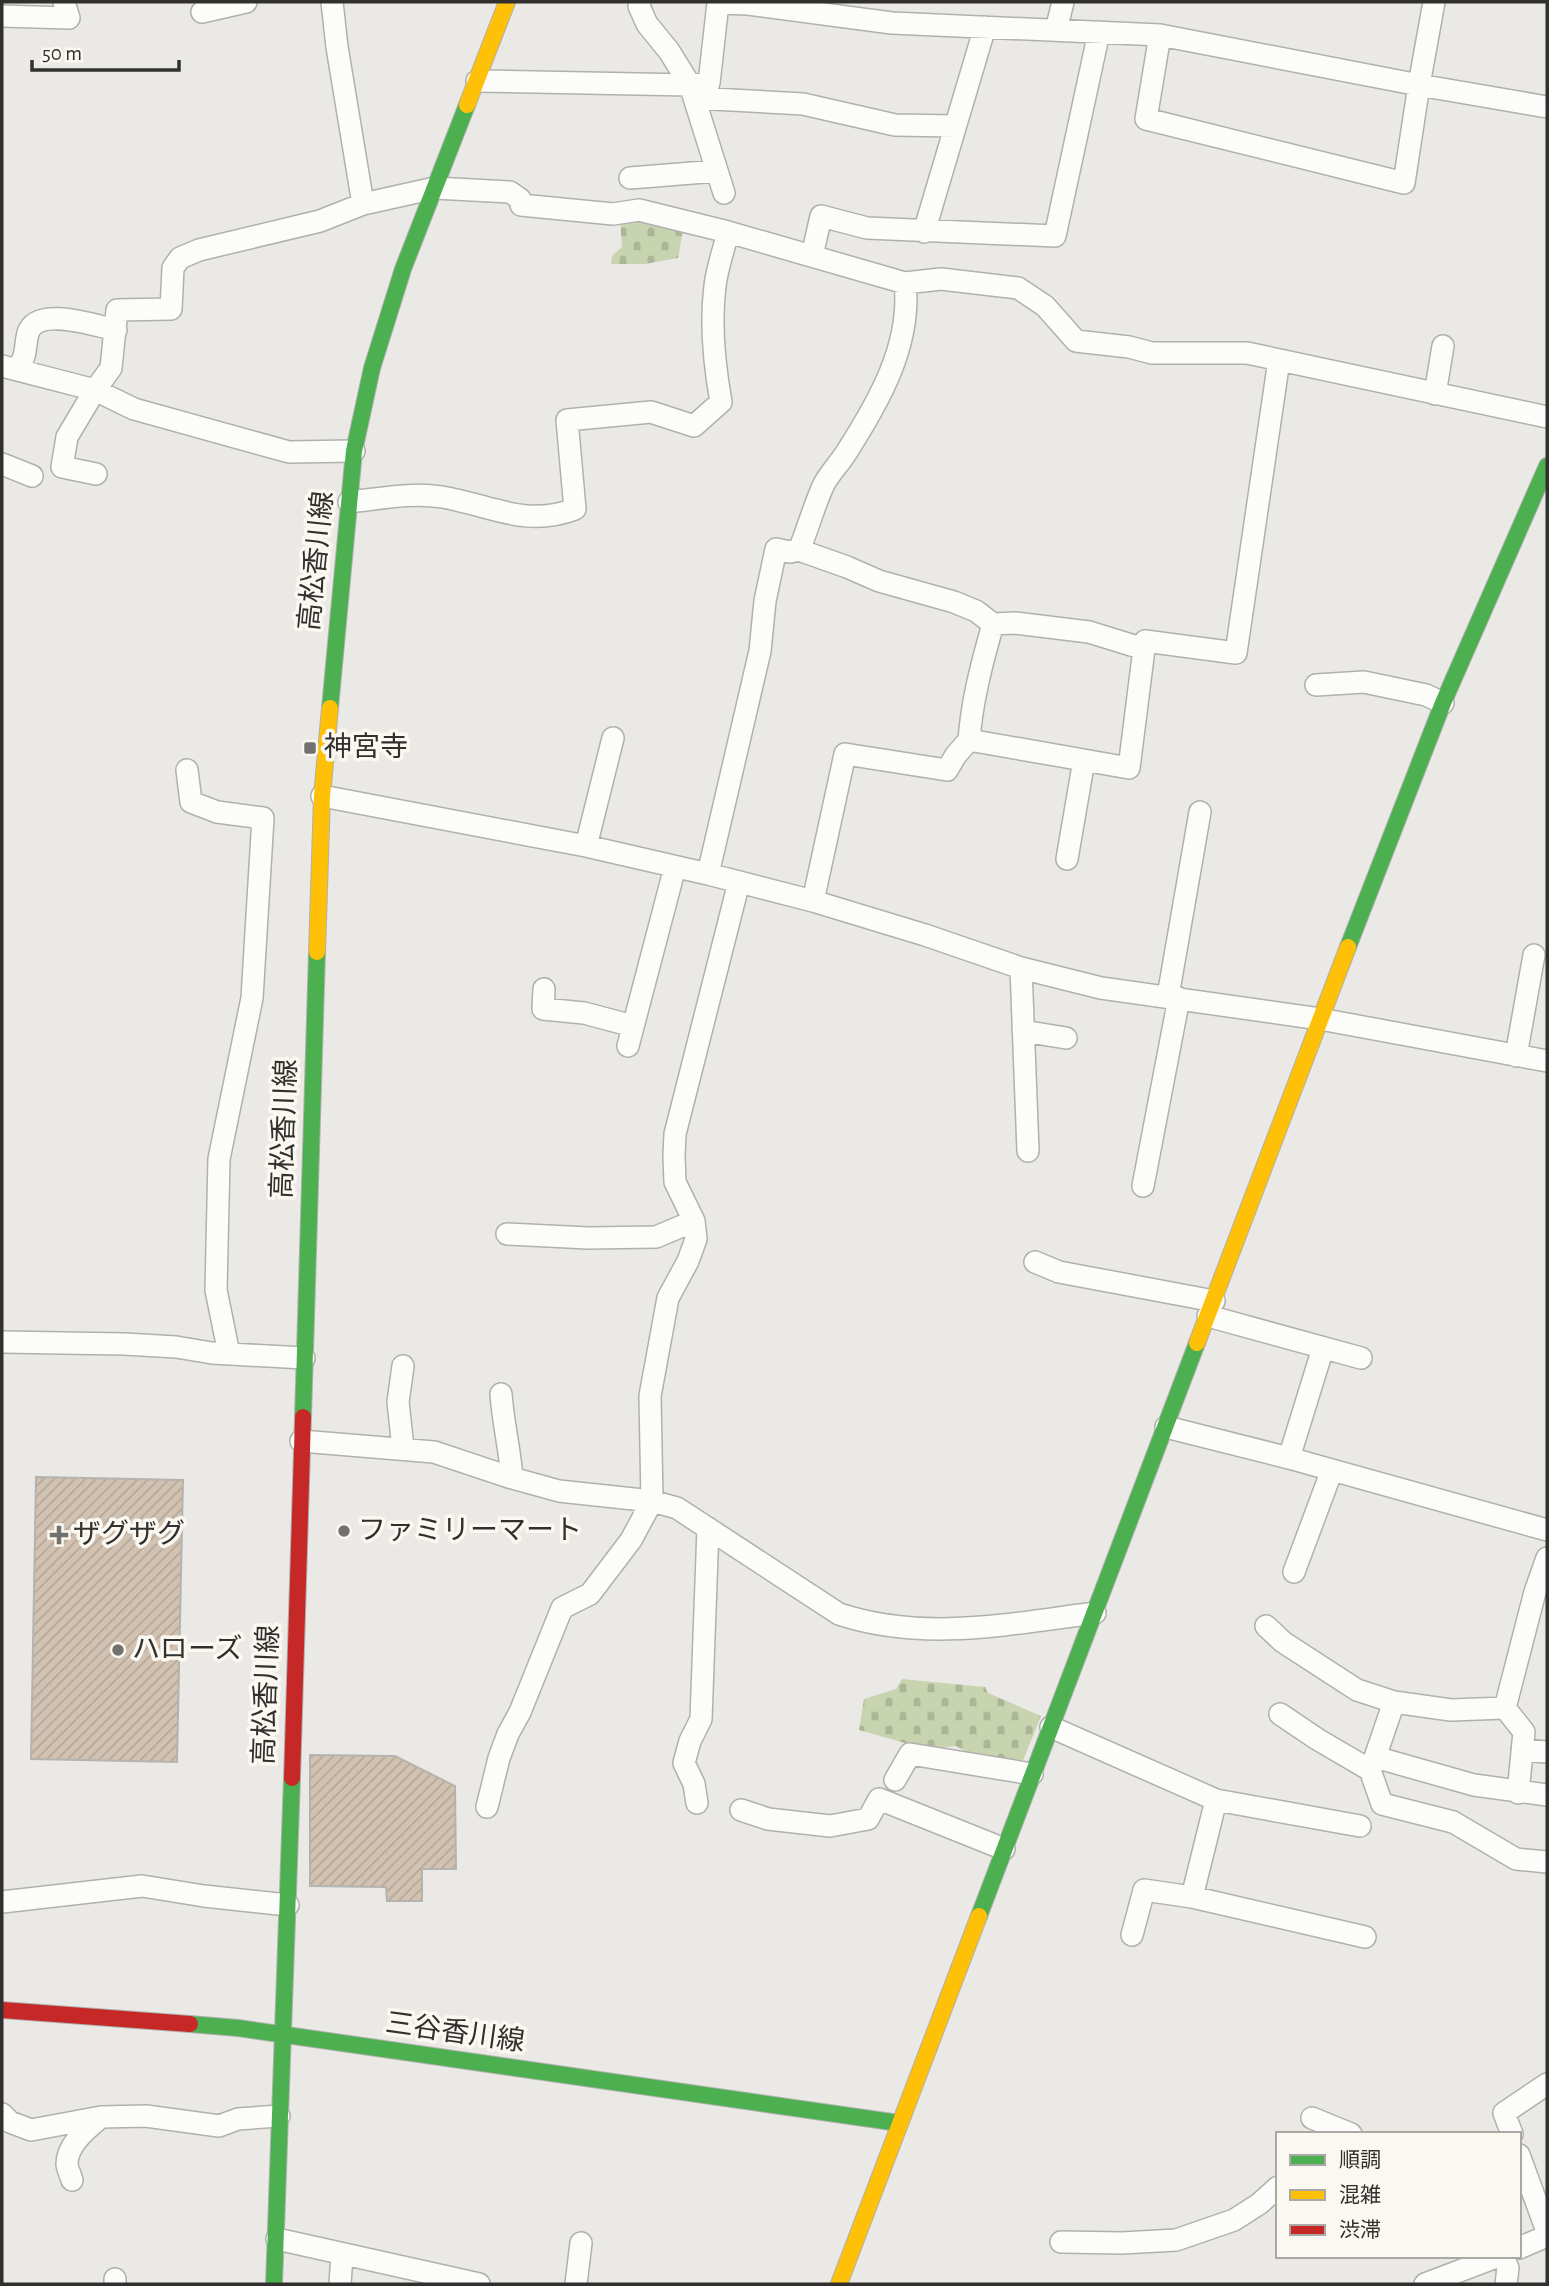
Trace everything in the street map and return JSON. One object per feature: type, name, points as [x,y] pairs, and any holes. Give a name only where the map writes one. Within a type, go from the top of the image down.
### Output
[{"type":"main road","name":"高松香川線","points":[[274,2284],[322,796],[354,451],[380,343],[403,269],[507,2]]},
{"type":"main road","points":[[839,2284],[1320,1019],[1443,703],[1547,466]]},
{"type":"main road","name":"三谷香川線","points":[[2,2010],[238,2028],[899,2123]]},
{"type":"street","points":[[2,16],[69,18],[64,2]]},
{"type":"street","points":[[202,12],[246,2]]},
{"type":"street","points":[[332,2],[363,204]]},
{"type":"street","points":[[640,2],[639,6],[647,24],[669,51],[692,91],[724,193]]},
{"type":"street","points":[[1056,30],[1063,2]]},
{"type":"street","points":[[1160,36],[1146,120],[1404,183],[1434,2]]},
{"type":"street","points":[[692,91],[709,82],[718,3],[748,4],[892,23],[1160,36],[1547,107]]},
{"type":"street","points":[[924,232],[985,27]]},
{"type":"street","points":[[812,256],[821,216],[867,228],[1055,236],[1099,32]]},
{"type":"street","points":[[477,80],[692,91],[803,104],[895,125],[956,126]]},
{"type":"street","points":[[630,177],[717,171]]},
{"type":"street","points":[[96,474],[62,467],[67,437],[111,368],[117,310],[171,309],[173,268],[180,258],[199,250],[320,221],[363,204],[435,188],[510,192],[520,199],[522,205],[613,214],[639,210],[728,232],[905,283],[942,279],[1018,288],[1045,306],[1076,341],[1129,347],[1152,353],[1247,353],[1547,417]]},
{"type":"street","points":[[349,502],[408,496],[440,497],[530,518],[556,516],[575,509],[567,420],[651,412],[694,426],[721,402],[715,370],[713,332],[715,285],[728,232]]},
{"type":"street","points":[[799,550],[825,483],[846,454],[889,380],[901,340],[907,303],[905,283]]},
{"type":"street","points":[[9,368],[24,360],[29,330],[36,323],[52,317],[116,330]]},
{"type":"street","points":[[1435,394],[1443,346]]},
{"type":"street","points":[[970,740],[1129,768],[1145,640],[1236,653],[1279,360]]},
{"type":"street","points":[[9,368],[95,390],[134,409],[289,452],[354,451]]},
{"type":"street","points":[[2,464],[32,476]]},
{"type":"street","points":[[708,874],[760,651],[765,601],[776,549],[790,552],[799,550],[879,581],[954,602],[976,611],[993,624],[1015,623],[1089,632],[1144,649]]},
{"type":"street","points":[[813,901],[845,754],[947,770],[970,740],[971,715],[993,624]]},
{"type":"street","points":[[1316,685],[1364,682],[1426,695],[1443,703]]},
{"type":"street","points":[[586,846],[613,738]]},
{"type":"street","points":[[1067,859],[1084,760]]},
{"type":"street","points":[[187,770],[191,802],[217,812],[263,818],[251,998],[219,1159],[216,1290],[229,1354]]},
{"type":"street","points":[[322,796],[586,846],[708,874],[813,901],[1021,968],[1101,988],[1320,1019],[1547,1061]]},
{"type":"street","points":[[1143,1186],[1200,812]]},
{"type":"street","points":[[544,989],[543,1009],[584,1013],[631,1036],[675,867]]},
{"type":"street","points":[[487,1807],[508,1734],[520,1712],[562,1608],[590,1594],[631,1540],[652,1502],[650,1396],[668,1298],[696,1240],[694,1221],[676,1182],[676,1134],[739,883]]},
{"type":"street","points":[[1516,1056],[1534,955]]},
{"type":"street","points":[[1021,968],[1028,1151]]},
{"type":"street","points":[[1023,1031],[1066,1038]]},
{"type":"street","points":[[507,1234],[588,1238],[656,1237],[694,1221]]},
{"type":"street","points":[[1035,1262],[1059,1272],[1211,1309],[1361,1359]]},
{"type":"street","points":[[2,1342],[124,1343],[229,1354],[304,1357]]},
{"type":"street","points":[[1289,1458],[1323,1348]]},
{"type":"street","points":[[403,1366],[398,1402],[403,1448]]},
{"type":"street","points":[[500,1394],[512,1478]]},
{"type":"street","points":[[1166,1427],[1289,1458],[1547,1530]]},
{"type":"street","points":[[301,1441],[434,1451],[559,1491],[652,1502],[677,1508],[839,1614],[857,1620],[898,1627],[959,1630],[1095,1613]]},
{"type":"street","points":[[1294,1572],[1332,1470]]},
{"type":"street","points":[[697,1803],[694,1784],[684,1762],[690,1741],[701,1719],[708,1528]]},
{"type":"street","points":[[1505,1708],[1535,1592],[1547,1558]]},
{"type":"street","points":[[1266,1626],[1283,1642],[1357,1690],[1394,1702],[1451,1710],[1505,1708]]},
{"type":"street","points":[[1394,1702],[1373,1764],[1382,1804],[1453,1822],[1516,1859],[1547,1862]]},
{"type":"street","points":[[1505,1708],[1524,1732],[1518,1793]]},
{"type":"street","points":[[1280,1714],[1317,1739],[1373,1764],[1474,1785],[1547,1796]]},
{"type":"street","points":[[1051,1727],[1216,1800],[1360,1826]]},
{"type":"street","points":[[1522,1749],[1547,1752]]},
{"type":"street","points":[[895,1780],[910,1754],[1032,1774]]},
{"type":"street","points":[[741,1811],[768,1819],[830,1826],[868,1819],[879,1799],[1004,1849]]},
{"type":"street","points":[[1192,1897],[1216,1800]]},
{"type":"street","points":[[2,1902],[142,1886],[288,1905]]},
{"type":"street","points":[[1132,1935],[1144,1890],[1192,1897],[1365,1937]]},
{"type":"street","points":[[1510,2132],[1504,2113],[1547,2084]]},
{"type":"street","points":[[2,2114],[10,2122],[30,2130],[101,2117],[146,2116],[219,2126],[238,2119],[279,2116]]},
{"type":"street","points":[[72,2180],[67,2164],[72,2149],[82,2133],[101,2117]]},
{"type":"street","points":[[1312,2118],[1341,2132]]},
{"type":"street","points":[[1521,2160],[1547,2231]]},
{"type":"street","points":[[1061,2242],[1176,2241],[1234,2220],[1276,2189]]},
{"type":"street","points":[[1521,2247],[1547,2236]]},
{"type":"street","points":[[277,2239],[441,2280],[480,2284]]},
{"type":"street","points":[[576,2284],[581,2243]]},
{"type":"street","points":[[340,2284],[342,2255]]},
{"type":"street","points":[[1502,2258],[1508,2268],[1506,2284]]},
{"type":"street","points":[[1425,2284],[1474,2261]]},
{"type":"green space","points":[[620,217],[684,225],[678,258],[645,264],[611,264],[612,256],[622,247]]},
{"type":"green space","points":[[902,1679],[985,1687],[988,1693],[1041,1716],[1022,1763],[970,1754],[956,1746],[926,1749],[859,1730],[864,1699],[896,1689]]},
{"type":"building","points":[[36,1477],[183,1480],[177,1762],[31,1759]]},
{"type":"building","points":[[310,1755],[395,1756],[455,1786],[456,1869],[422,1869],[422,1901],[387,1901],[386,1887],[310,1886]]},
{"type":"traffic: fast","points":[[330,708],[354,451],[372,368],[403,269],[467,105]]},
{"type":"traffic: fast","points":[[1348,947],[1443,703],[1547,466]]},
{"type":"traffic: fast","points":[[303,1417],[317,952]]},
{"type":"traffic: fast","points":[[979,1916],[1197,1343]]},
{"type":"traffic: fast","points":[[274,2284],[292,1778]]},
{"type":"traffic: fast","points":[[190,2024],[238,2028],[899,2123]]},
{"type":"traffic: slow","points":[[467,105],[507,2]]},
{"type":"traffic: slow","points":[[317,952],[322,796],[330,708]]},
{"type":"traffic: slow","points":[[1197,1343],[1348,947]]},
{"type":"traffic: slow","points":[[839,2284],[979,1916]]},
{"type":"traffic: jam","points":[[292,1778],[303,1417]]},
{"type":"traffic: jam","points":[[2,2010],[190,2024]]},
{"type":"place","name":"神宮寺","points":[[310,748]]},
{"type":"place","name":"ファミリーマート","points":[[344,1531]]},
{"type":"place","name":"ザグザグ","points":[[59,1535]]},
{"type":"place","name":"ハローズ","points":[[118,1650]]}]
